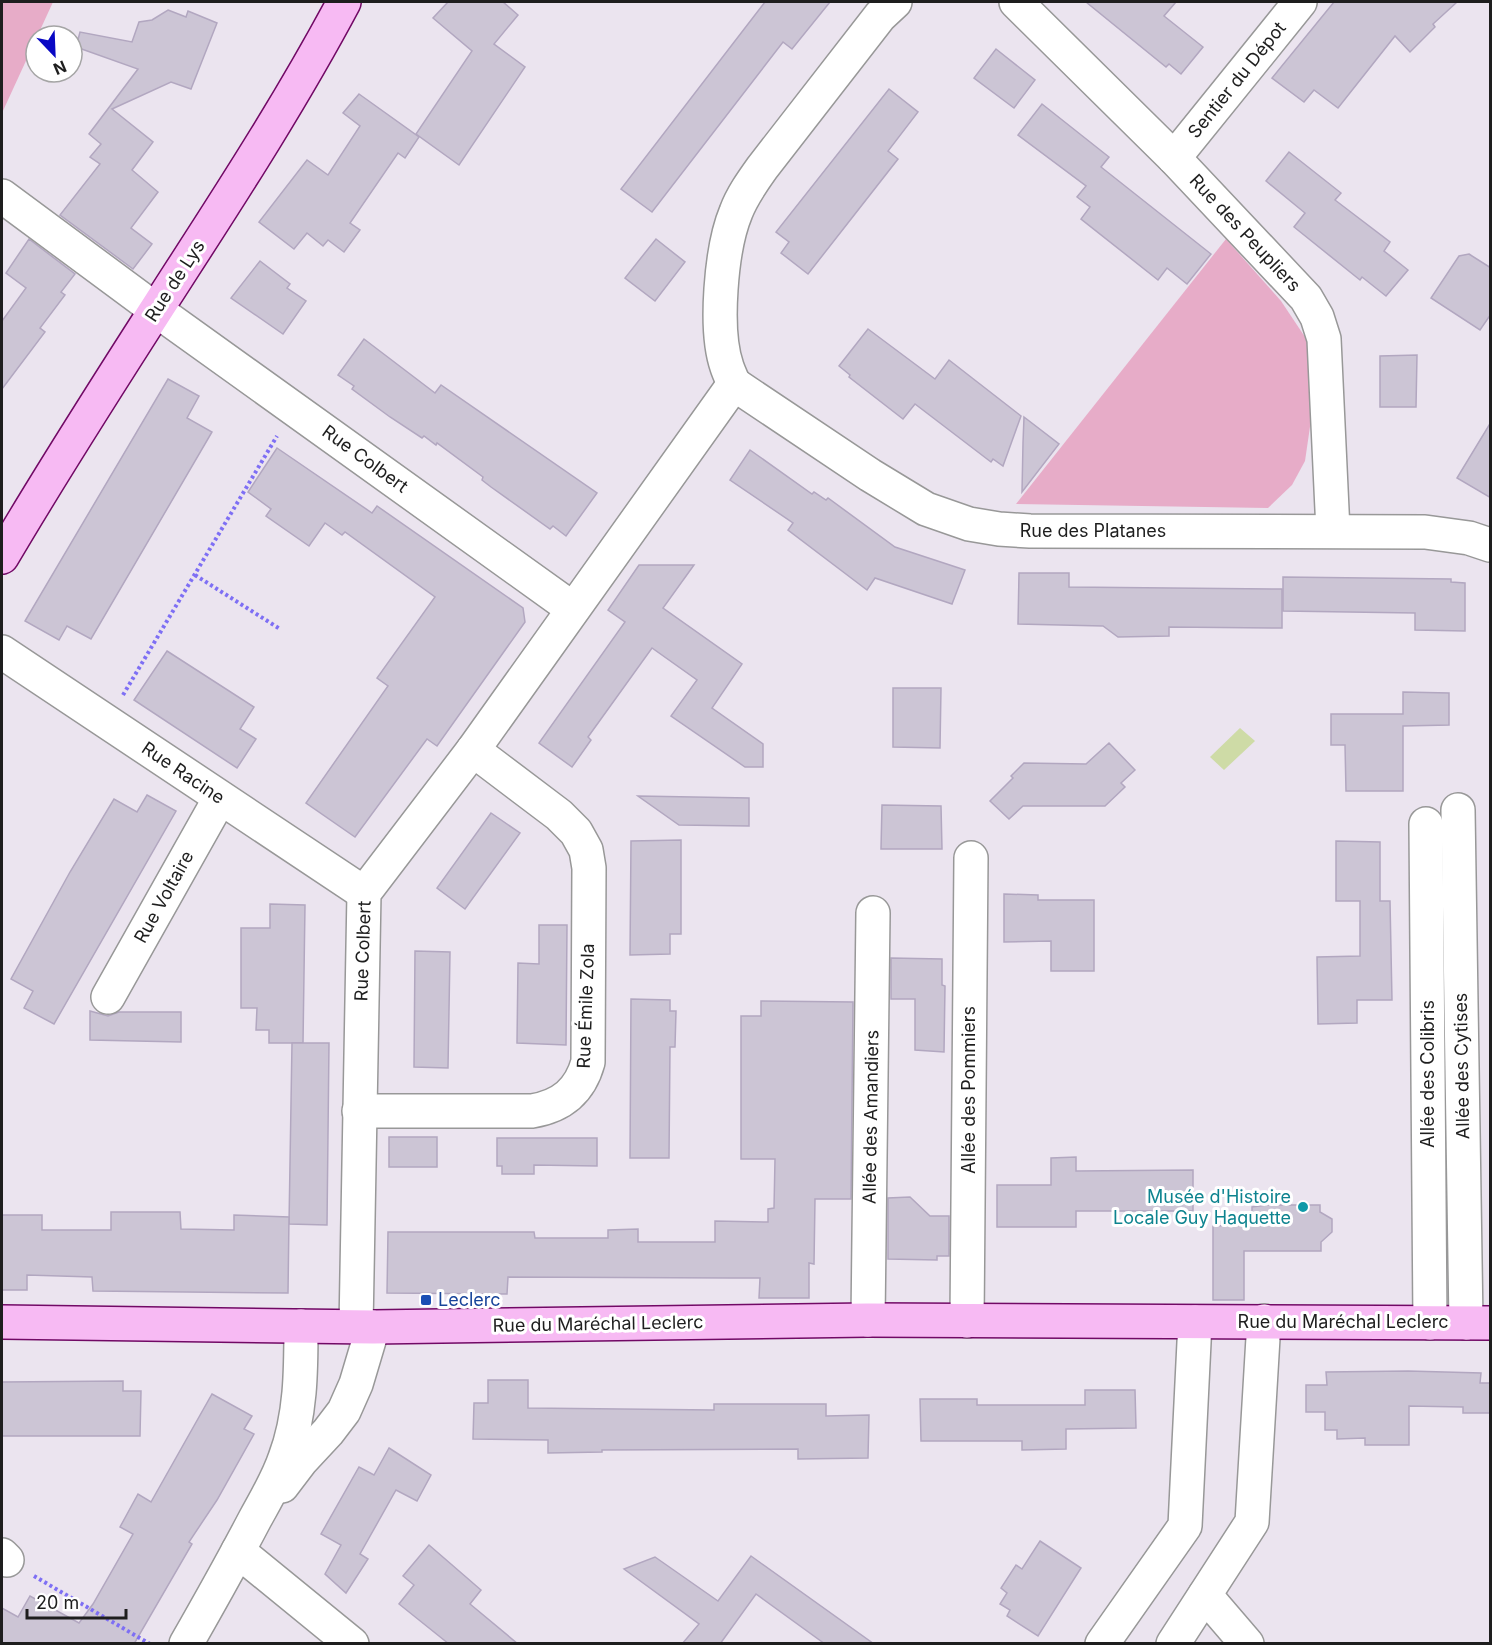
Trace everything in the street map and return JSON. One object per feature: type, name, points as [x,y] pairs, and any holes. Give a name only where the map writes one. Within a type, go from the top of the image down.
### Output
[{"type":"street","name":"Rue de Lys","points":[[2,557],[279,114],[344,2]]},
{"type":"street","points":[[734,384],[722,345],[721,314],[727,238],[736,212],[762,168],[880,16],[895,2]]},
{"type":"street","name":"Rue des Peupliers","points":[[1016,2],[1174,158],[1306,297],[1317,317],[1324,339],[1333,531]]},
{"type":"street","name":"Sentier du Dépot","points":[[1174,158],[1300,2]]},
{"type":"street","name":"Rue Colbert","points":[[2,196],[156,310],[573,609]]},
{"type":"street","name":"Rue Colbert","points":[[256,1517],[344,1411],[356,1384],[364,1327],[359,1111],[364,893],[473,750],[734,384]]},
{"type":"street","name":"Rue des Platanes","points":[[734,384],[909,500],[936,513],[969,524],[1030,531],[1425,532],[1469,538],[1491,545]]},
{"type":"street","name":"Rue Racine","points":[[2,652],[364,893]]},
{"type":"street","name":"Rue Émile Zola","points":[[359,1111],[532,1111],[548,1108],[562,1101],[584,1078],[588,1062],[589,868],[586,850],[576,832],[560,815],[473,750]]},
{"type":"street","name":"Rue Voltaire","points":[[108,997],[219,798]]},
{"type":"street","name":"Allée des Cytises","points":[[1458,810],[1478,1323]]},
{"type":"street","name":"Allée des Colibris","points":[[1426,824],[1430,1323]]},
{"type":"street","name":"Allée des Pommiers","points":[[967,1322],[971,858]]},
{"type":"street","name":"Allée des Amandiers","points":[[868,1320],[873,913]]},
{"type":"street","name":"Rue du Maréchal Leclerc","points":[[2,1322],[364,1327],[868,1320],[1478,1323]]},
{"type":"street","points":[[1102,1644],[1185,1526],[1195,1322]]},
{"type":"street","points":[[1173,1644],[1252,1522],[1264,1322]]},
{"type":"street","points":[[186,1644],[238,1551],[286,1457],[301,1371],[301,1326]]},
{"type":"street","points":[[238,1551],[352,1644]]},
{"type":"street","points":[[1205,1595],[1247,1644]]},
{"type":"path","points":[[107,721],[293,408]]},
{"type":"path","points":[[195,575],[280,629]]},
{"type":"path","points":[[4,1557],[150,1644]]},
{"type":"shaded area","points":[[2,2],[53,2],[43,24],[24,24],[24,65],[2,113]]},
{"type":"shaded area","points":[[1226,239],[1281,301],[1307,340],[1313,406],[1305,461],[1292,485],[1268,508],[1016,504]]},
{"type":"shaded area","points":[[1240,728],[1255,741],[1224,770],[1210,757]]},
{"type":"building","points":[[448,2],[503,2],[518,15],[494,44],[525,67],[459,165],[416,134],[472,51],[433,18]]},
{"type":"building","points":[[765,2],[830,2],[792,49],[783,42],[652,212],[621,189]]},
{"type":"building","points":[[1086,2],[1176,2],[1164,16],[1203,47],[1181,74],[1169,64],[1166,67]]},
{"type":"building","points":[[1334,2],[1457,2],[1433,24],[1435,27],[1410,52],[1395,36],[1338,108],[1314,90],[1304,102],[1272,78]]},
{"type":"building","points":[[168,10],[186,17],[188,11],[217,23],[191,89],[171,82],[112,109],[153,142],[132,170],[158,192],[131,228],[152,244],[133,269],[60,215],[100,164],[90,157],[101,144],[89,134],[138,69],[84,50],[84,33],[132,42],[139,22],[152,20]]},
{"type":"building","points":[[996,49],[1035,80],[1014,108],[974,78]]},
{"type":"building","points":[[889,89],[918,112],[888,151],[898,159],[808,274],[781,253],[789,242],[776,232]]},
{"type":"building","points":[[359,94],[419,137],[405,158],[398,153],[350,223],[360,230],[344,252],[328,240],[323,246],[307,233],[294,249],[259,222],[307,160],[328,175],[360,126],[343,113]]},
{"type":"building","points":[[1042,104],[1109,157],[1101,167],[1211,254],[1187,284],[1167,268],[1158,280],[1081,219],[1090,207],[1077,197],[1086,186],[1018,135]]},
{"type":"building","points":[[1289,152],[1341,193],[1335,200],[1390,242],[1384,251],[1408,270],[1386,296],[1362,277],[1360,280],[1294,227],[1305,213],[1266,181]]},
{"type":"building","points":[[29,239],[75,274],[61,292],[65,295],[40,328],[45,332],[2,389],[2,321],[26,288],[6,273]]},
{"type":"building","points":[[656,239],[685,262],[655,301],[625,278]]},
{"type":"building","points":[[1469,254],[1491,268],[1491,314],[1480,330],[1431,298],[1459,256]]},
{"type":"building","points":[[260,261],[290,284],[287,288],[306,301],[283,334],[231,298]]},
{"type":"building","points":[[868,329],[935,379],[949,360],[1021,416],[1003,466],[993,459],[991,462],[915,404],[903,419],[849,377],[850,375],[839,366]]},
{"type":"building","points":[[364,339],[435,393],[441,385],[597,493],[566,536],[553,526],[550,529],[491,487],[482,480],[483,477],[437,443],[436,445],[424,436],[422,438],[352,389],[354,386],[338,375]]},
{"type":"building","points":[[1417,355],[1416,407],[1380,407],[1380,356]]},
{"type":"building","points":[[168,379],[199,396],[187,418],[212,432],[91,639],[67,626],[59,640],[25,621]]},
{"type":"building","points":[[1024,417],[1059,444],[1022,492],[1023,443]]},
{"type":"building","points":[[1491,422],[1491,498],[1457,478]]},
{"type":"building","points":[[277,448],[372,513],[377,506],[523,608],[525,622],[437,746],[427,739],[355,837],[306,803],[388,686],[377,678],[435,597],[345,532],[342,535],[325,523],[309,546],[266,516],[271,509],[248,492]]},
{"type":"building","points":[[750,450],[812,494],[814,492],[826,500],[828,498],[895,547],[965,570],[952,604],[875,578],[867,590],[788,530],[793,523],[730,480]]},
{"type":"building","points":[[639,565],[694,565],[663,608],[742,664],[712,708],[763,744],[763,767],[745,767],[671,716],[697,680],[652,648],[588,737],[591,740],[572,767],[539,743],[625,622],[608,610]]},
{"type":"building","points":[[1019,573],[1069,573],[1069,587],[1282,589],[1282,628],[1169,627],[1169,636],[1118,637],[1103,626],[1018,624]]},
{"type":"building","points":[[1283,577],[1451,579],[1451,582],[1465,583],[1465,631],[1415,630],[1415,613],[1283,611]]},
{"type":"building","points":[[167,651],[254,707],[240,729],[256,739],[237,768],[134,700]]},
{"type":"building","points":[[893,688],[941,688],[940,748],[893,747]]},
{"type":"building","points":[[1403,692],[1449,693],[1449,725],[1403,726],[1403,791],[1346,791],[1345,745],[1331,745],[1331,714],[1403,714]]},
{"type":"building","points":[[1109,743],[1135,770],[1121,783],[1125,787],[1105,806],[1023,806],[1009,819],[990,801],[1013,778],[1011,776],[1024,763],[1086,764]]},
{"type":"building","points":[[147,795],[176,811],[54,1024],[24,1008],[33,991],[11,979],[70,872],[114,799],[137,812]]},
{"type":"building","points":[[638,796],[749,798],[749,826],[679,825]]},
{"type":"building","points":[[882,805],[941,806],[942,849],[881,849]]},
{"type":"building","points":[[491,813],[520,833],[465,909],[437,888]]},
{"type":"building","points":[[681,840],[681,934],[670,934],[670,954],[630,955],[631,841]]},
{"type":"building","points":[[1336,841],[1380,842],[1380,901],[1390,901],[1392,1000],[1357,1000],[1357,1023],[1318,1024],[1317,957],[1360,956],[1360,901],[1336,901]]},
{"type":"building","points":[[1004,894],[1038,895],[1038,900],[1094,900],[1094,971],[1051,971],[1051,941],[1004,942]]},
{"type":"building","points":[[270,904],[305,905],[303,1043],[269,1043],[269,1030],[256,1030],[257,1008],[241,1008],[241,928],[270,928]]},
{"type":"building","points":[[539,925],[567,925],[566,1045],[517,1043],[518,963],[539,964]]},
{"type":"building","points":[[415,951],[450,952],[448,1068],[414,1067]]},
{"type":"building","points":[[891,958],[942,959],[942,985],[945,986],[944,1052],[915,1050],[915,999],[891,999]]},
{"type":"building","points":[[631,999],[670,1000],[670,1011],[676,1011],[675,1047],[670,1047],[669,1158],[630,1158]]},
{"type":"building","points":[[761,1001],[853,1002],[851,1199],[815,1199],[814,1264],[809,1263],[809,1298],[759,1298],[760,1278],[508,1277],[507,1294],[387,1293],[388,1232],[534,1232],[535,1238],[608,1238],[608,1230],[638,1229],[638,1242],[715,1242],[715,1221],[768,1222],[768,1209],[774,1208],[775,1159],[741,1159],[741,1016],[761,1016]]},
{"type":"building","points":[[90,1011],[108,1016],[119,1012],[181,1012],[181,1042],[90,1040]]},
{"type":"building","points":[[292,1043],[329,1043],[327,1225],[289,1224]]},
{"type":"building","points":[[389,1137],[437,1137],[437,1167],[389,1167]]},
{"type":"building","points":[[497,1138],[597,1138],[597,1166],[534,1165],[534,1174],[502,1174],[502,1166],[497,1166]]},
{"type":"building","points":[[1076,1157],[1076,1171],[1193,1170],[1193,1211],[1076,1211],[1076,1227],[997,1227],[997,1185],[1051,1185],[1051,1158]]},
{"type":"building","points":[[910,1197],[930,1216],[949,1216],[949,1256],[937,1256],[937,1260],[888,1259],[888,1198]]},
{"type":"building","points":[[1320,1205],[1320,1212],[1332,1219],[1332,1232],[1321,1242],[1321,1251],[1244,1251],[1244,1300],[1213,1300],[1213,1226],[1252,1225],[1252,1207]]},
{"type":"building","points":[[111,1212],[180,1212],[181,1229],[234,1230],[234,1215],[289,1217],[288,1293],[93,1291],[92,1277],[27,1275],[27,1290],[2,1290],[2,1215],[42,1215],[42,1230],[111,1230]]},
{"type":"building","points":[[1326,1372],[1481,1373],[1480,1383],[1491,1383],[1491,1413],[1463,1413],[1463,1407],[1409,1406],[1409,1445],[1365,1445],[1365,1438],[1337,1439],[1337,1430],[1325,1430],[1325,1412],[1306,1412],[1306,1385],[1327,1385]]},
{"type":"building","points":[[488,1380],[528,1380],[528,1408],[714,1410],[714,1404],[826,1404],[826,1416],[869,1415],[868,1458],[798,1459],[798,1449],[602,1450],[602,1452],[548,1453],[548,1440],[473,1439],[474,1403],[488,1403]]},
{"type":"building","points":[[123,1381],[123,1391],[141,1391],[140,1436],[2,1436],[2,1382]]},
{"type":"building","points":[[1085,1390],[1135,1390],[1136,1428],[1066,1429],[1066,1449],[1022,1450],[1022,1441],[921,1441],[920,1399],[977,1399],[977,1405],[1085,1405]]},
{"type":"building","points":[[212,1394],[252,1416],[244,1429],[254,1434],[217,1500],[189,1542],[192,1544],[134,1644],[2,1644],[2,1608],[18,1617],[30,1596],[79,1623],[93,1604],[133,1534],[120,1527],[138,1494],[151,1502]]},
{"type":"building","points":[[389,1448],[431,1475],[417,1501],[396,1490],[360,1554],[368,1559],[346,1593],[325,1574],[341,1545],[321,1534],[359,1467],[374,1475]]},
{"type":"building","points":[[1040,1541],[1081,1568],[1038,1636],[1007,1616],[1010,1610],[1000,1604],[1007,1593],[1001,1588],[1016,1565],[1022,1569]]},
{"type":"building","points":[[429,1545],[481,1590],[470,1604],[518,1644],[449,1644],[399,1604],[414,1585],[403,1576]]},
{"type":"building","points":[[751,1556],[874,1644],[825,1644],[756,1594],[720,1644],[682,1644],[699,1624],[624,1569],[655,1557],[718,1601]]},
{"type":"place","name":"Musée d'Histoire Locale Guy Haquette","points":[[1303,1207]]},
{"type":"place","name":"Leclerc","points":[[426,1300]]}]
